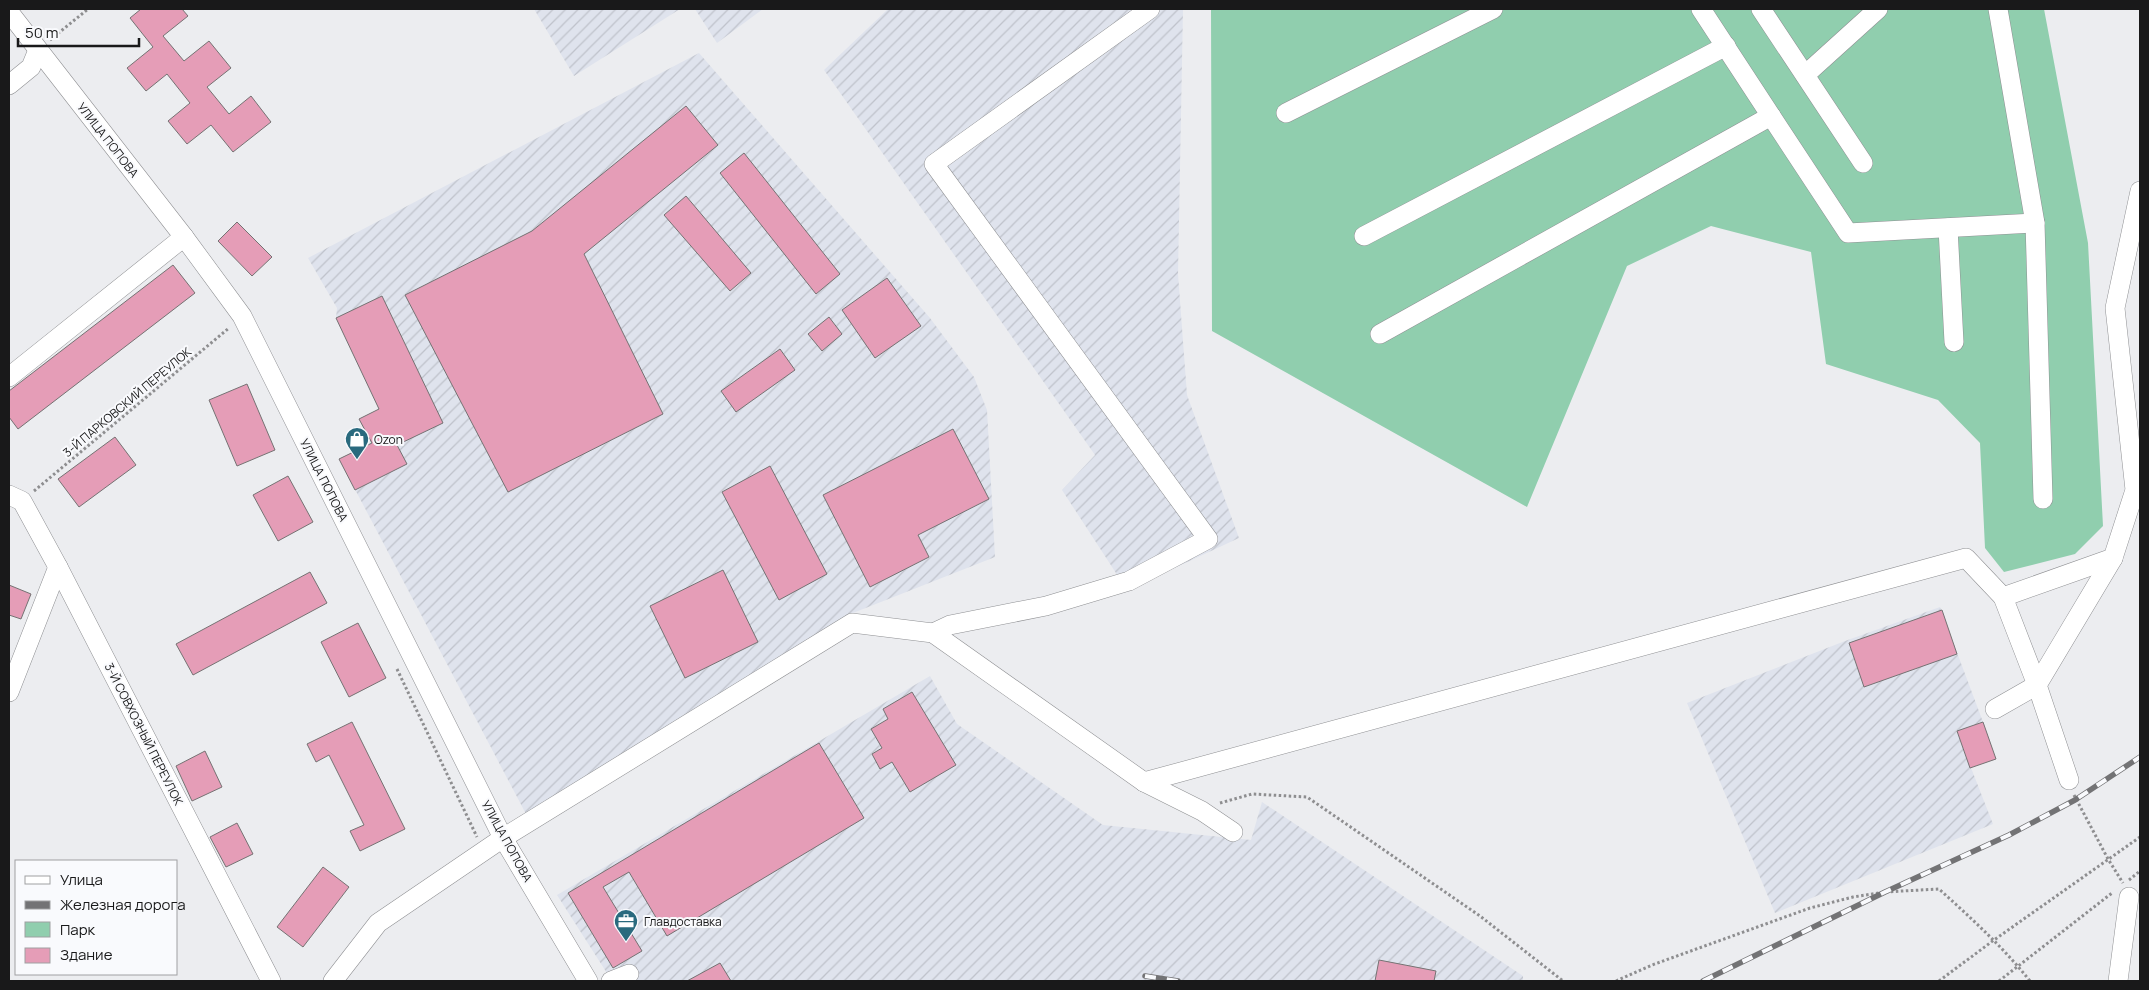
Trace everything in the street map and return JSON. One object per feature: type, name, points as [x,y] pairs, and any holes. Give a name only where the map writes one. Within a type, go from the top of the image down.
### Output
[{"type":"street","points":[[933,633],[950,625],[1046,606],[1130,581],[1208,539],[934,164],[1150,9]]},
{"type":"street","points":[[1286,114],[1493,9]]},
{"type":"street","points":[[1701,9],[1848,233],[2035,223]]},
{"type":"street","points":[[1761,9],[1863,163]]},
{"type":"street","points":[[1804,75],[1878,9]]},
{"type":"street","points":[[1998,9],[2035,223],[2043,499]]},
{"type":"street","name":"УЛИЦА ПОПОВА","points":[[9,12],[184,237],[242,316],[503,838],[588,981]]},
{"type":"street","points":[[1364,236],[1726,46]]},
{"type":"street","points":[[9,85],[30,67],[38,50]]},
{"type":"street","points":[[1380,334],[1772,116]]},
{"type":"street","points":[[1995,709],[2037,685],[2113,558],[2135,490],[2114,308],[2140,191]]},
{"type":"street","points":[[1948,228],[1954,342]]},
{"type":"street","points":[[9,377],[184,237]]},
{"type":"street","name":"3-Й СОВХОЗНЫЙ ПЕРЕУЛОК","points":[[16,498],[58,567],[271,981]]},
{"type":"street","points":[[1144,782],[1966,558],[2003,597],[2037,685],[2069,780]]},
{"type":"street","points":[[2003,597],[2113,558]]},
{"type":"street","points":[[9,692],[58,567]]},
{"type":"street","points":[[332,981],[378,923],[503,838],[852,623],[933,633],[1144,782],[1202,811],[1233,832]]},
{"type":"street","points":[[2118,981],[2126,891]]},
{"type":"street","points":[[611,981],[629,974]]},
{"type":"path","points":[[38,50],[88,9]]},
{"type":"path","points":[[226,320],[235,332]]},
{"type":"path","name":"3-Й ПАРКОВСКИЙ ПЕРЕУЛОК","points":[[16,498],[231,327]]},
{"type":"path","points":[[396,665],[484,851]]},
{"type":"path","points":[[2069,780],[2075,800],[2126,891]]},
{"type":"path","points":[[1202,811],[1227,800],[1252,794],[1308,796],[1480,916],[1563,981]]},
{"type":"path","points":[[1939,981],[2140,837]]},
{"type":"path","points":[[1999,981],[2126,891],[2140,871]]},
{"type":"path","points":[[1616,981],[1652,965],[1810,908],[1853,897],[1885,892],[1939,889],[1994,940],[2030,981]]},
{"type":"shaded area","points":[[534,9],[680,9],[574,76]]},
{"type":"shaded area","points":[[695,9],[763,9],[717,43]]},
{"type":"shaded area","points":[[888,9],[1183,9],[1178,274],[1187,395],[1239,538],[1127,590],[1062,490],[1095,455],[824,70]]},
{"type":"shaded area","points":[[699,53],[930,318],[974,377],[987,410],[995,557],[853,613],[526,814],[339,459],[371,443],[359,419],[379,409],[336,318],[337,308],[308,258]]},
{"type":"shaded area","points":[[1940,607],[1983,722],[1957,732],[1993,824],[1775,913],[1687,703],[1845,641]]},
{"type":"shaded area","points":[[930,676],[957,724],[1103,825],[1251,840],[1262,802],[1523,976],[1523,981],[612,981],[557,895]]},
{"type":"green space","points":[[1211,9],[2044,9],[2088,243],[2103,526],[2075,554],[2004,572],[1985,548],[1980,443],[1938,400],[1826,364],[1811,252],[1711,226],[1627,266],[1527,507],[1212,331]]},
{"type":"building","points":[[141,9],[182,9],[188,16],[163,36],[184,61],[209,41],[231,68],[207,87],[229,114],[251,96],[271,122],[233,152],[211,125],[187,144],[168,121],[190,103],[167,74],[146,91],[127,68],[153,47],[130,18]]},
{"type":"building","points":[[686,106],[718,145],[584,254],[663,414],[508,492],[405,295],[532,231]]},
{"type":"building","points":[[744,153],[840,274],[816,294],[720,173]]},
{"type":"building","points":[[686,196],[751,273],[730,291],[664,215]]},
{"type":"building","points":[[237,222],[272,257],[252,276],[218,241]]},
{"type":"building","points":[[173,265],[195,293],[18,429],[9,417],[9,391]]},
{"type":"building","points":[[887,278],[921,326],[875,358],[842,310]]},
{"type":"building","points":[[382,296],[443,423],[397,445],[407,464],[355,490],[339,459],[372,443],[359,419],[379,409],[336,318]]},
{"type":"building","points":[[829,317],[842,334],[822,351],[808,334]]},
{"type":"building","points":[[780,349],[795,370],[736,412],[721,391]]},
{"type":"building","points":[[247,384],[275,450],[237,466],[209,400]]},
{"type":"building","points":[[953,429],[989,499],[918,535],[929,557],[870,587],[823,495]]},
{"type":"building","points":[[115,437],[136,465],[79,507],[58,479]]},
{"type":"building","points":[[770,466],[827,574],[779,600],[722,492]]},
{"type":"building","points":[[288,476],[313,522],[278,541],[253,495]]},
{"type":"building","points":[[723,570],[758,642],[685,678],[650,606]]},
{"type":"building","points":[[310,572],[327,603],[193,675],[176,644]]},
{"type":"building","points":[[9,585],[31,594],[21,619],[9,615]]},
{"type":"building","points":[[1942,610],[1957,654],[1864,687],[1849,643]]},
{"type":"building","points":[[358,623],[386,678],[349,697],[321,642]]},
{"type":"building","points":[[912,692],[956,765],[910,792],[892,762],[880,769],[872,754],[882,748],[871,729],[888,719],[883,709]]},
{"type":"building","points":[[352,722],[405,829],[360,851],[350,831],[364,825],[329,755],[316,762],[307,744]]},
{"type":"building","points":[[1983,722],[1996,759],[1970,768],[1957,731]]},
{"type":"building","points":[[819,743],[864,818],[667,936],[629,872],[603,887],[642,951],[613,968],[568,893]]},
{"type":"building","points":[[205,751],[222,787],[192,801],[176,766]]},
{"type":"building","points":[[237,823],[253,854],[226,867],[210,837]]},
{"type":"building","points":[[323,867],[349,887],[303,947],[277,927]]},
{"type":"building","points":[[1379,960],[1436,971],[1434,981],[1375,981]]},
{"type":"building","points":[[720,963],[731,981],[687,981]]},
{"type":"railway","points":[[1703,981],[1885,892],[2009,835],[2075,800],[2140,757]]},
{"type":"railway","points":[[1145,976],[1178,981]]},
{"type":"place","name":"Ozon","points":[[357,460]]},
{"type":"place","name":"Главдоставка","points":[[626,942]]}]
